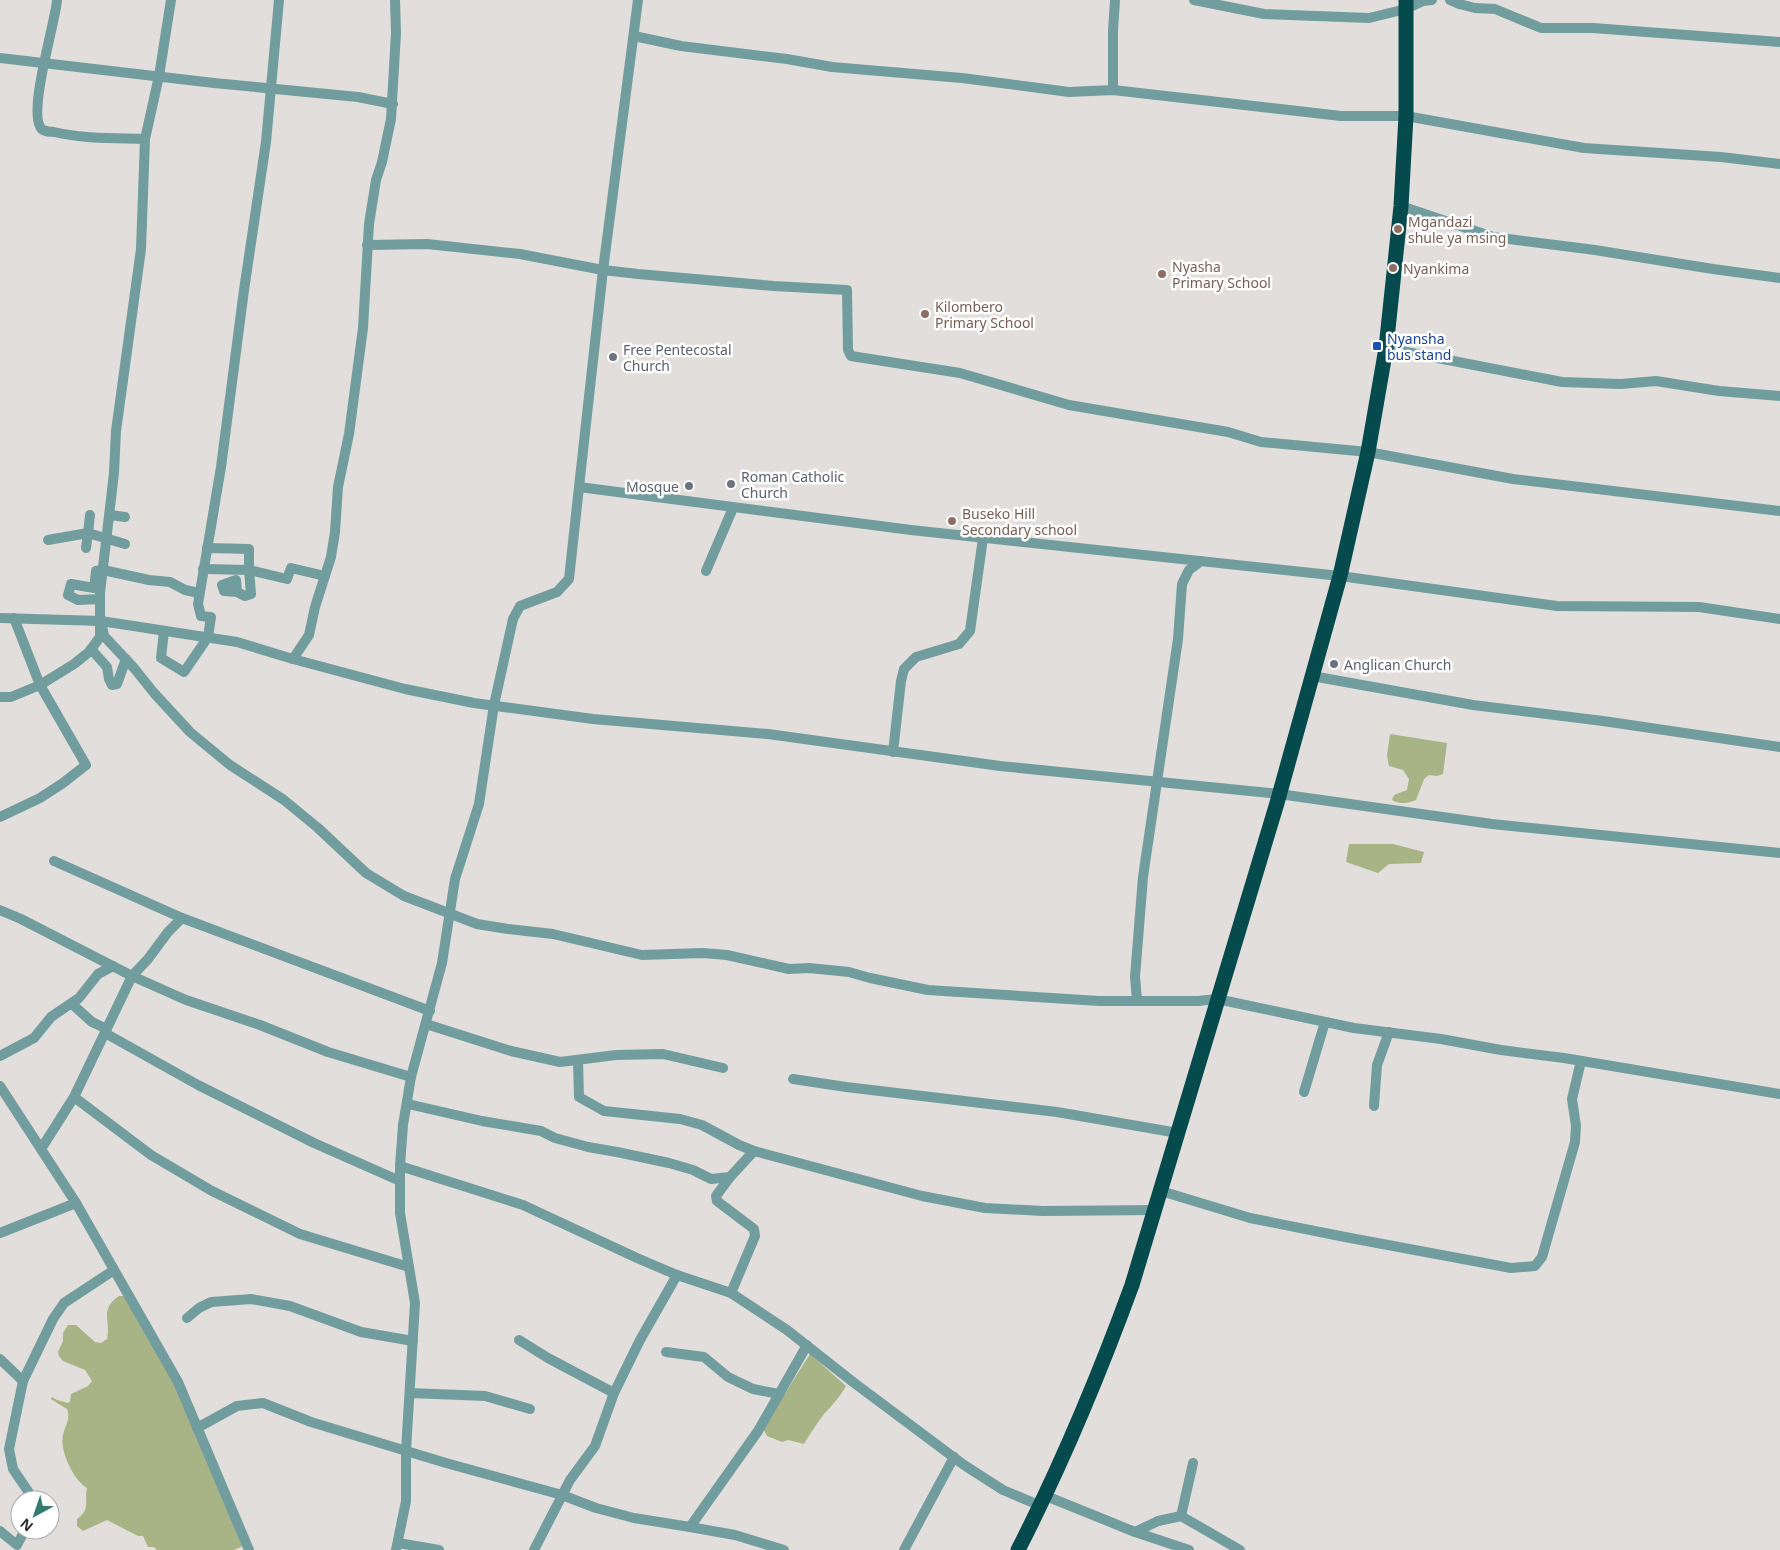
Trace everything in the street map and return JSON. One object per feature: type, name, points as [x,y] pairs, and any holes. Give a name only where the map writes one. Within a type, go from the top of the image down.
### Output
[{"type":"highway","points":[[1018,1550],[1043,1501],[1105,1360],[1132,1285],[1279,794],[1340,576],[1368,452],[1386,348],[1400,206],[1406,116],[1406,5]]},
{"type":"street","points":[[57,0],[36,114],[38,124],[42,130],[70,136],[145,139]]},
{"type":"street","points":[[0,697],[11,697],[40,685],[74,664],[91,649],[100,637],[100,599],[114,473],[116,431],[141,249],[145,139],[159,76],[171,0]]},
{"type":"street","points":[[164,631],[161,658],[184,672],[208,637],[210,617],[200,616],[198,604],[221,467],[266,142],[279,0]]},
{"type":"street","points":[[293,659],[309,635],[315,607],[331,557],[335,532],[338,487],[349,434],[365,302],[367,245],[376,180],[389,135],[393,104],[392,89],[396,33],[394,0]]},
{"type":"street","points":[[439,1550],[397,1546],[406,1501],[406,1450],[415,1303],[400,1213],[400,1166],[403,1125],[411,1077],[442,963],[455,878],[478,804],[494,705],[513,620],[520,606],[557,592],[569,579],[603,270],[638,0]]},
{"type":"street","points":[[1113,90],[1115,0]]},
{"type":"street","points":[[1194,0],[1264,14],[1369,18],[1406,5],[1432,0]]},
{"type":"street","points":[[1450,0],[1475,8],[1494,9],[1541,28],[1593,28],[1780,42]]},
{"type":"street","points":[[634,36],[681,46],[787,59],[832,67],[962,78],[1068,92],[1113,90],[1341,116],[1406,116],[1584,148],[1721,157],[1780,164]]},
{"type":"street","points":[[0,58],[358,97],[393,104]]},
{"type":"street","points":[[1400,206],[1493,237],[1595,250],[1713,270],[1780,278]]},
{"type":"street","points":[[367,245],[427,244],[520,254],[603,270],[774,286],[847,290],[848,350],[851,356],[960,373],[1069,406],[1228,432],[1261,442],[1368,452],[1513,479],[1780,511]]},
{"type":"street","points":[[1386,348],[1562,382],[1621,384],[1656,382],[1719,391],[1780,396]]},
{"type":"street","points":[[579,487],[911,530],[1340,576],[1557,606],[1699,607],[1780,619]]},
{"type":"street","points":[[706,571],[733,508]]},
{"type":"street","points":[[86,548],[90,515]]},
{"type":"street","points":[[110,515],[125,517]]},
{"type":"street","points":[[48,540],[88,533],[125,544]]},
{"type":"street","points":[[893,752],[904,669],[916,657],[959,644],[970,631],[983,538]]},
{"type":"street","points":[[207,548],[249,549],[251,594],[246,596],[237,592]]},
{"type":"street","points":[[1137,1000],[1136,977],[1143,877],[1178,639],[1182,584],[1189,570],[1201,561]]},
{"type":"street","points":[[203,569],[249,570],[287,580],[291,568],[325,576]]},
{"type":"street","points":[[100,599],[78,600],[68,595],[71,584],[94,588],[96,571],[103,570],[149,580],[170,582],[185,590],[200,593]]},
{"type":"street","points":[[0,618],[101,621],[237,642],[404,689],[474,703],[632,723],[768,734],[1000,766],[1279,794],[1492,824],[1780,853]]},
{"type":"street","points":[[0,817],[40,798],[64,783],[86,765],[40,685],[14,618]]},
{"type":"street","points":[[101,621],[104,636],[154,693],[190,732],[230,765],[284,800],[318,828],[366,873],[404,896],[477,924],[508,930],[552,934],[642,955],[703,953],[727,955],[789,970],[810,968],[849,972],[928,990],[1099,1001],[1198,1001],[1217,999],[1354,1028],[1581,1061],[1780,1094]]},
{"type":"street","points":[[91,649],[107,667],[112,685],[117,684],[126,659]]},
{"type":"street","points":[[1312,676],[1474,705],[1603,721],[1780,747]]},
{"type":"street","points":[[54,861],[182,918],[430,1011]]},
{"type":"street","points":[[0,910],[132,976],[186,1000],[260,1025],[328,1052],[411,1077]]},
{"type":"street","points":[[41,1149],[74,1097],[132,976],[182,918]]},
{"type":"street","points":[[0,1056],[34,1038],[51,1017],[79,998],[98,974],[113,966]]},
{"type":"street","points":[[72,1004],[92,1022],[198,1085],[314,1143],[400,1181]]},
{"type":"street","points":[[1304,1092],[1325,1022]]},
{"type":"street","points":[[426,1024],[511,1051],[560,1062],[616,1056],[663,1054],[723,1068]]},
{"type":"street","points":[[1374,1106],[1377,1065],[1390,1032]]},
{"type":"street","points":[[578,1060],[579,1097],[604,1111],[680,1119],[702,1125],[739,1146],[754,1151],[922,1196],[985,1208],[1156,1210]]},
{"type":"street","points":[[1161,1191],[1250,1218],[1511,1268],[1535,1266],[1542,1258],[1575,1142],[1576,1126],[1572,1099],[1581,1061]]},
{"type":"street","points":[[793,1079],[1057,1112],[1178,1133]]},
{"type":"street","points":[[0,1086],[76,1203],[178,1382],[250,1550]]},
{"type":"street","points":[[74,1097],[151,1155],[212,1191],[300,1234],[409,1268]]},
{"type":"street","points":[[408,1104],[482,1121],[541,1131],[555,1138],[588,1147],[669,1163],[693,1170],[712,1179],[730,1177]]},
{"type":"street","points":[[731,1293],[755,1236],[754,1229],[717,1201],[716,1196],[730,1177],[754,1151]]},
{"type":"street","points":[[400,1166],[523,1205],[677,1275],[731,1293],[787,1330],[954,1457],[1003,1490],[1043,1501],[1135,1532],[1174,1548],[1189,1550]]},
{"type":"street","points":[[0,1233],[76,1203]]},
{"type":"street","points":[[27,1490],[13,1469],[4,1447],[24,1381],[53,1320],[64,1303],[114,1270]]},
{"type":"street","points":[[534,1550],[570,1480],[595,1446],[614,1393],[640,1340],[677,1275]]},
{"type":"street","points":[[187,1318],[199,1308],[211,1302],[251,1299],[290,1306],[361,1332],[413,1341]]},
{"type":"street","points":[[519,1340],[548,1358],[614,1393]]},
{"type":"street","points":[[690,1527],[758,1431],[807,1345]]},
{"type":"street","points":[[666,1352],[704,1357],[728,1377],[753,1389],[779,1394]]},
{"type":"street","points":[[0,1359],[24,1381]]},
{"type":"street","points":[[410,1393],[484,1396],[530,1409]]},
{"type":"street","points":[[197,1428],[237,1406],[263,1403],[311,1422],[446,1463],[562,1495],[596,1508],[634,1518],[735,1535],[784,1550]]},
{"type":"street","points":[[904,1550],[954,1457]]},
{"type":"street","points":[[1181,1516],[1193,1463]]},
{"type":"street","points":[[1135,1532],[1158,1521],[1181,1516],[1240,1550]]},
{"type":"street","points":[[0,1531],[19,1548]]},
{"type":"green space","points":[[1390,734],[1447,743],[1443,774],[1437,776],[1429,775],[1424,779],[1416,800],[1398,803],[1392,800],[1394,795],[1407,790],[1409,779],[1403,770],[1389,766],[1387,755]]},
{"type":"green space","points":[[1349,844],[1393,844],[1424,852],[1421,863],[1389,864],[1378,873],[1346,862]]},
{"type":"green space","points":[[119,1296],[129,1296],[178,1382],[245,1542],[241,1547],[234,1550],[157,1550],[154,1547],[148,1547],[143,1536],[138,1536],[107,1520],[83,1531],[77,1526],[77,1519],[86,1508],[87,1488],[77,1479],[65,1457],[62,1441],[68,1416],[67,1409],[51,1399],[52,1397],[68,1403],[71,1394],[88,1386],[92,1381],[85,1370],[63,1361],[58,1352],[63,1341],[63,1333],[68,1325],[76,1325],[95,1342],[101,1343],[107,1339],[107,1310]]},
{"type":"green space","points":[[810,1354],[846,1386],[821,1417],[804,1444],[788,1440],[782,1442],[767,1436],[763,1428]]},
{"type":"place","name":"Mgandazi shule ya msing","points":[[1398,229]]},
{"type":"place","name":"Nyankima","points":[[1393,268]]},
{"type":"place","name":"Nyasha Primary School","points":[[1162,274]]},
{"type":"place","name":"Kilombero Primary School","points":[[925,314]]},
{"type":"place","name":"Nyansha bus stand","points":[[1377,346]]},
{"type":"place","name":"Free Pentecostal Church","points":[[613,357]]},
{"type":"place","name":"Roman Catholic Church","points":[[731,484]]},
{"type":"place","name":"Mosque","points":[[689,486]]},
{"type":"place","name":"Buseko Hill Secondary school","points":[[952,521]]},
{"type":"place","name":"Anglican Church","points":[[1334,664]]}]
